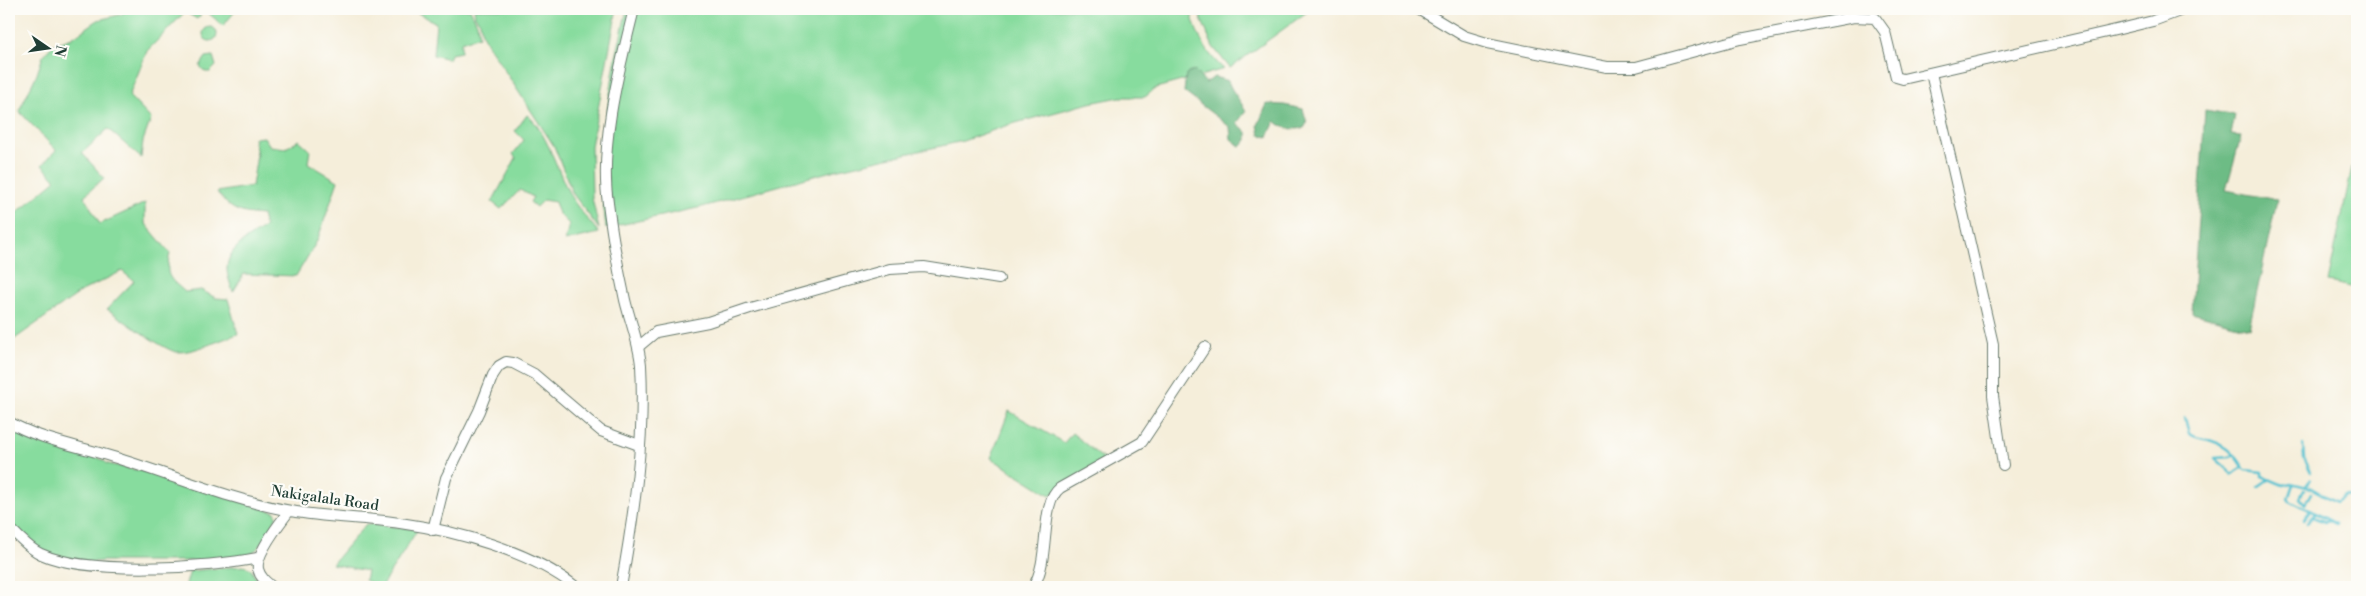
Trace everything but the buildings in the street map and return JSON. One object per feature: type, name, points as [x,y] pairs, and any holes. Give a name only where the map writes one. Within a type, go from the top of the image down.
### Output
[{"type":"street","points":[[621,587],[636,485],[641,390],[638,347],[625,302],[606,186],[611,122],[620,63],[634,9]]},
{"type":"street","points":[[1419,9],[1464,36],[1487,43],[1607,67],[1624,68],[1636,67],[1740,39],[1854,17],[1875,18],[1885,32],[1896,77],[1903,79],[2144,23],[2185,9]]},
{"type":"street","points":[[1931,73],[1993,344],[1993,396],[2004,465]]},
{"type":"street","points":[[638,347],[656,332],[708,322],[750,308],[890,269],[924,267],[1000,279]]},
{"type":"street","points":[[1033,587],[1043,562],[1047,522],[1053,495],[1060,488],[1142,442],[1205,346]]},
{"type":"street","points":[[433,530],[446,478],[479,411],[493,375],[499,366],[506,362],[513,362],[534,374],[601,431],[638,444]]},
{"type":"street","name":"Nakigalala Road","points":[[9,422],[25,431],[106,454],[228,495],[289,511],[401,523],[521,554],[556,572],[576,587]]},
{"type":"street","points":[[272,587],[262,578],[258,568],[258,558],[289,511]]},
{"type":"street","points":[[9,528],[40,554],[84,566],[221,564],[258,558]]},
{"type":"green space","points":[[123,9],[237,9],[223,26],[205,10],[197,19],[185,12],[147,51],[129,96],[151,119],[143,141],[141,158],[108,129],[82,153],[104,178],[84,196],[100,224],[145,203],[145,223],[170,253],[168,271],[171,279],[185,292],[201,290],[216,298],[228,299],[238,334],[184,352],[177,352],[163,346],[107,309],[134,281],[122,271],[82,291],[9,343],[9,219],[56,180],[42,165],[56,150],[19,111],[37,74],[43,56],[53,45],[72,38],[98,20],[123,14]]},
{"type":"green space","points":[[417,9],[470,9],[477,23],[479,36],[461,42],[461,52],[451,54],[449,59],[433,55],[436,23],[418,13]]},
{"type":"green space","points":[[474,9],[617,9],[591,146],[592,198],[599,229],[573,194],[554,146],[482,34],[480,22],[475,16]]},
{"type":"green space","points":[[627,9],[1191,9],[1195,26],[1202,42],[1212,57],[1224,69],[1200,76],[1195,71],[1187,73],[1185,80],[1156,88],[1145,97],[1120,97],[1090,103],[1008,125],[963,141],[839,169],[702,207],[606,228],[599,165],[615,62]]},
{"type":"green space","points":[[1197,9],[1311,9],[1230,68],[1213,47]]},
{"type":"green space","points":[[207,27],[213,27],[217,34],[213,41],[207,41],[203,37],[203,31]]},
{"type":"green space","points":[[213,56],[216,66],[210,72],[205,72],[200,66],[206,57]]},
{"type":"green space","points":[[1195,71],[1206,83],[1214,77],[1228,81],[1246,111],[1237,123],[1247,132],[1247,140],[1241,147],[1231,139],[1230,127],[1184,92],[1186,74]]},
{"type":"green space","points":[[1267,104],[1303,109],[1307,123],[1304,128],[1291,129],[1275,121],[1268,137],[1260,135],[1258,125]]},
{"type":"green space","points":[[2205,110],[2235,115],[2231,135],[2241,136],[2226,190],[2277,200],[2249,328],[2192,313]]},
{"type":"green space","points":[[527,115],[540,130],[572,198],[599,233],[565,241],[569,224],[559,214],[555,202],[543,200],[536,207],[530,202],[533,197],[520,190],[501,209],[492,202],[516,158],[513,154],[524,140],[515,131]]},
{"type":"green space","points":[[264,137],[270,146],[286,148],[299,140],[310,150],[308,163],[338,181],[317,241],[296,276],[244,274],[233,292],[227,269],[231,255],[247,239],[265,227],[262,215],[236,210],[217,192],[252,186],[257,155],[254,138]]},
{"type":"green space","points":[[2352,167],[2357,167],[2357,288],[2328,282]]},
{"type":"green space","points":[[1009,411],[1064,443],[1072,433],[1106,461],[1050,495],[991,458]]},
{"type":"green space","points":[[12,426],[101,459],[108,464],[156,474],[275,512],[277,516],[261,545],[250,554],[233,561],[101,561],[78,564],[38,551],[9,524],[9,435]]},
{"type":"green space","points":[[366,524],[418,529],[381,587],[365,580],[367,571],[332,564]]},
{"type":"green space","points":[[243,566],[250,568],[258,582],[255,587],[185,587],[190,571]]},
{"type":"waterway","points":[[2185,418],[2189,434],[2223,446],[2239,460],[2245,470],[2262,472],[2262,476],[2283,485],[2291,483],[2311,488],[2336,502],[2345,496],[2354,497],[2357,492]]},
{"type":"waterway","points":[[2303,445],[2304,458],[2311,472]]},
{"type":"waterway","points":[[2235,455],[2215,458],[2233,474],[2243,467]]},
{"type":"waterway","points":[[2259,486],[2269,479]]},
{"type":"waterway","points":[[2306,486],[2311,479]]},
{"type":"waterway","points":[[2293,484],[2288,499],[2336,524]]},
{"type":"waterway","points":[[2304,490],[2300,498],[2305,504],[2311,493]]},
{"type":"waterway","points":[[2304,519],[2311,510]]},
{"type":"waterway","points":[[2307,522],[2316,513]]},
{"type":"waterway","points":[[2313,517],[2325,522],[2330,521]]}]
